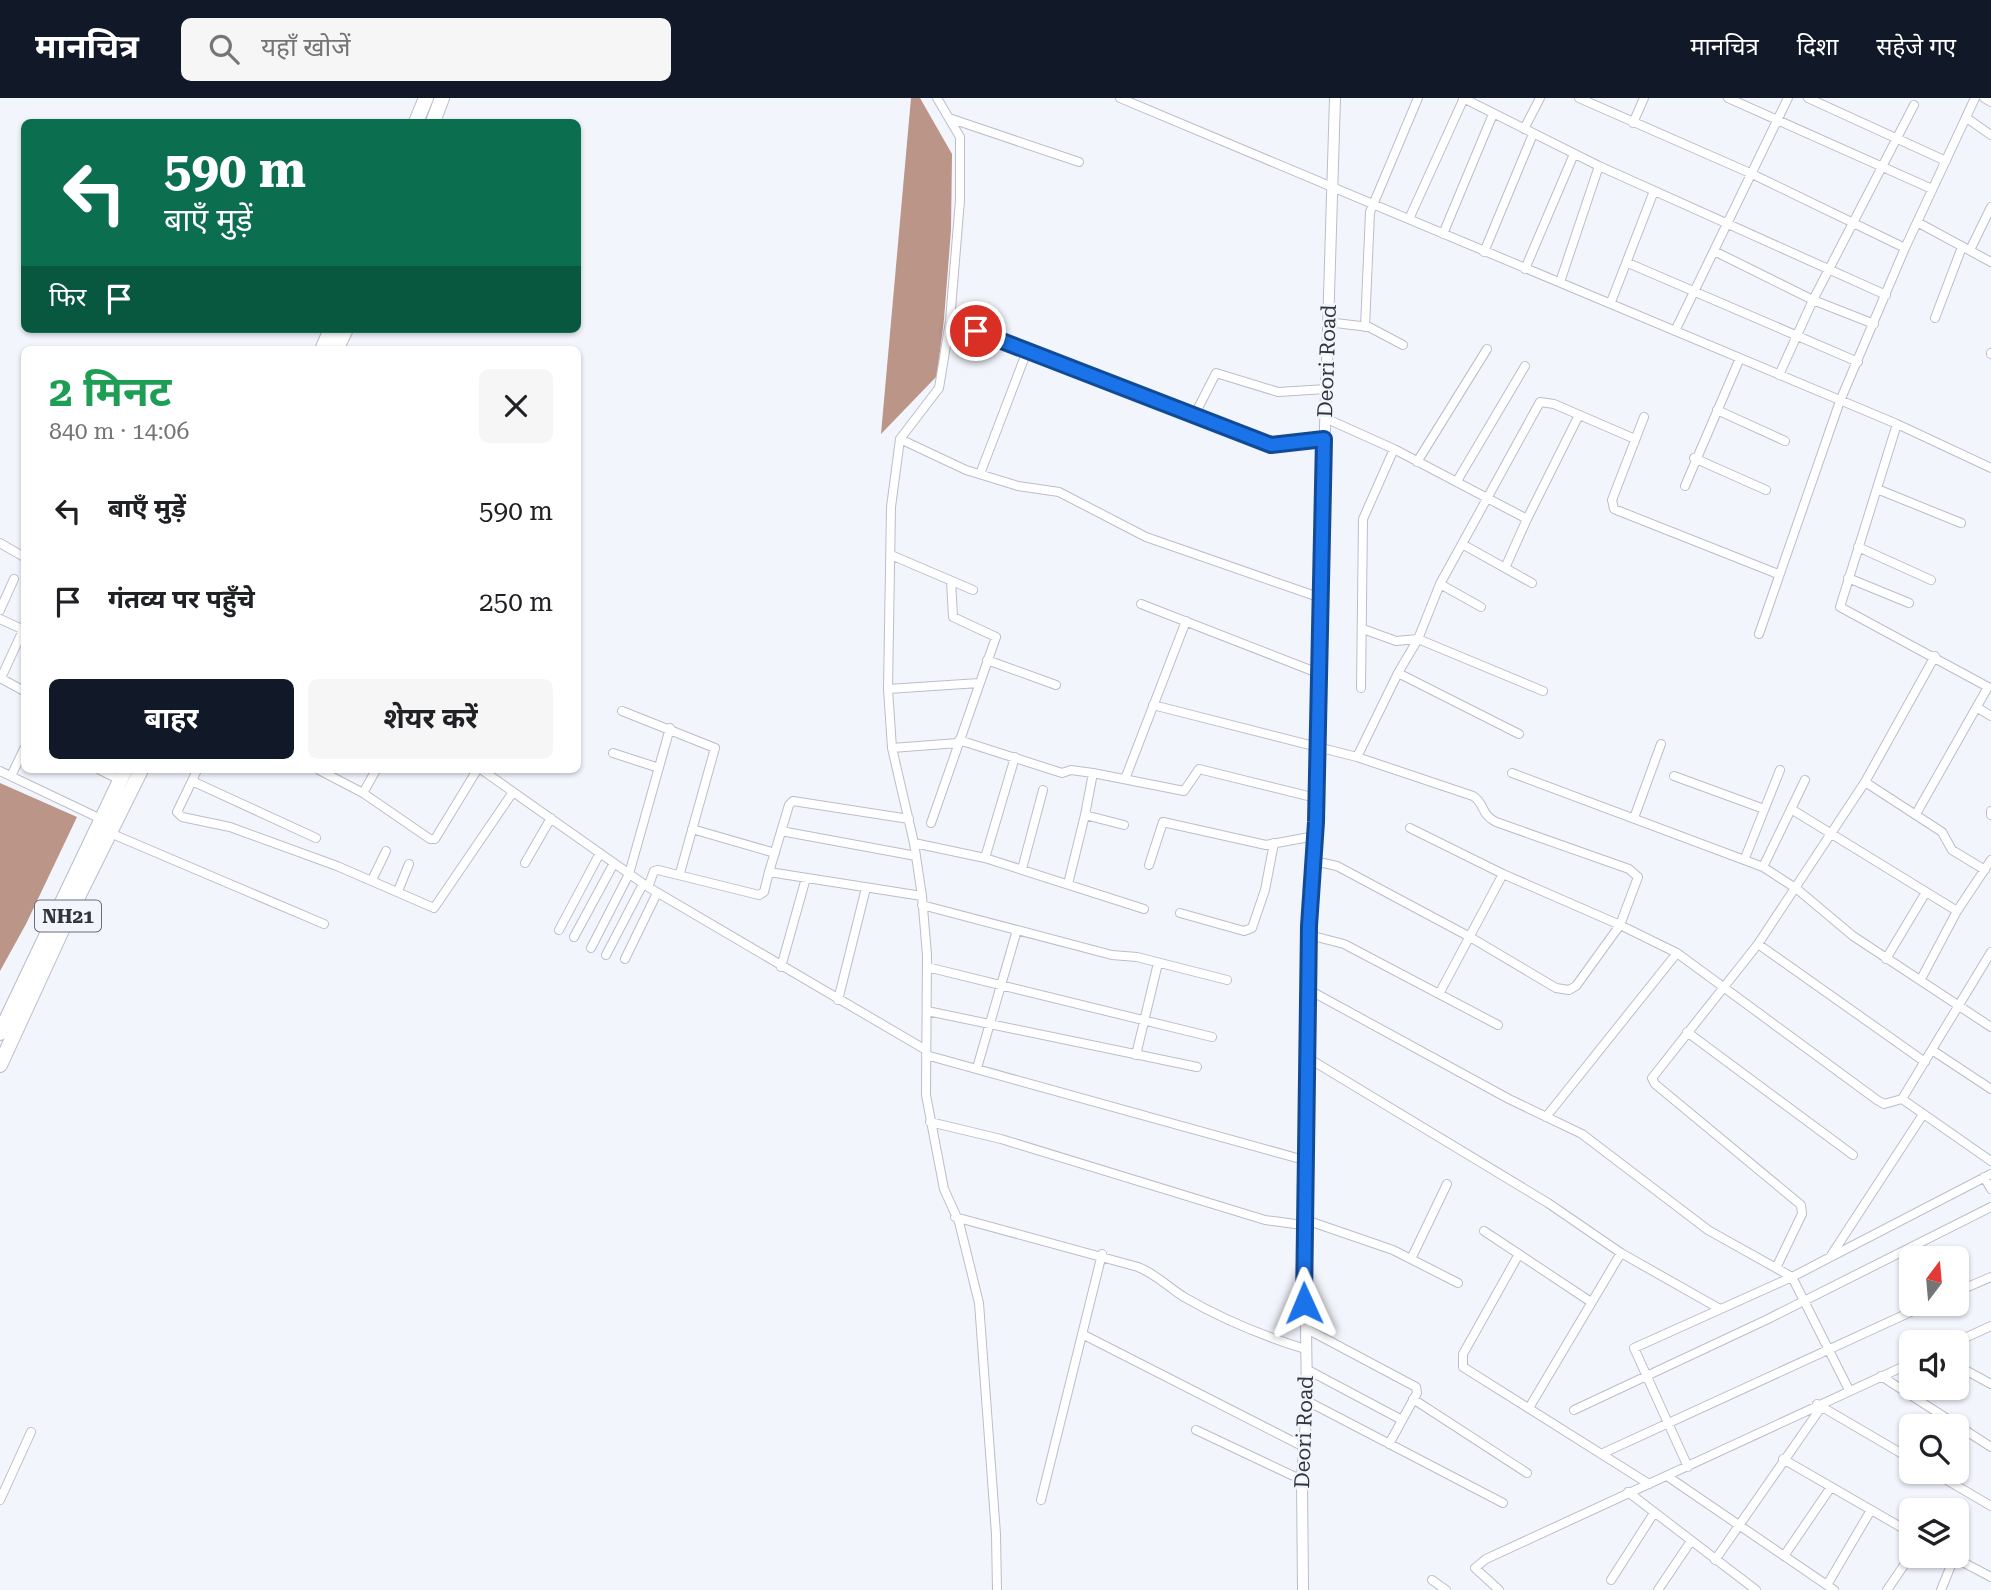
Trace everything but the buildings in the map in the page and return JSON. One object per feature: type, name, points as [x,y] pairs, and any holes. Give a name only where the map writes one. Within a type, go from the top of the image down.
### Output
[{"type":"highway","points":[[417,119],[426,98]]},
{"type":"highway","points":[[434,119],[442,98]]},
{"type":"highway","name":"NH21","points":[[0,1065],[140,773]]},
{"type":"highway","name":"NH21","points":[[0,1033],[122,775]]},
{"type":"street","points":[[937,98],[960,138],[960,200],[950,321],[939,388],[900,439],[891,507],[888,689],[892,748],[914,843],[922,901],[927,967],[926,1095],[930,1122],[944,1189],[955,1217],[979,1303],[996,1534],[997,1590]]},
{"type":"street","points":[[1120,98],[1484,252],[1611,302],[1896,424],[1991,468]]},
{"type":"street","name":"Deori Road","points":[[1303,1590],[1302,1480],[1307,1401],[1304,1160],[1335,98]]},
{"type":"street","points":[[1365,327],[1372,203],[1418,98]]},
{"type":"street","points":[[1409,219],[1463,98],[1599,166],[1886,295]]},
{"type":"street","points":[[1524,129],[1540,98]]},
{"type":"street","points":[[1579,98],[1750,173],[1905,248]]},
{"type":"street","points":[[1633,123],[1644,98]]},
{"type":"street","points":[[1728,98],[1932,188]]},
{"type":"street","points":[[1675,331],[1716,252],[1750,173],[1788,98]]},
{"type":"street","points":[[1808,98],[1946,161]]},
{"type":"street","points":[[1759,634],[1840,401],[1905,248],[1932,188],[1968,120],[1975,98]]},
{"type":"street","points":[[1984,98],[1991,103]]},
{"type":"street","points":[[1779,376],[1813,300],[1914,105]]},
{"type":"street","points":[[1443,234],[1493,114]]},
{"type":"street","points":[[949,118],[1079,162]]},
{"type":"street","points":[[1968,120],[1991,135]]},
{"type":"street","points":[[1484,252],[1533,134]]},
{"type":"street","points":[[1525,269],[1574,153]]},
{"type":"street","points":[[1560,282],[1599,166]]},
{"type":"street","points":[[1611,302],[1654,191]]},
{"type":"street","points":[[1935,318],[1966,248],[1991,207]]},
{"type":"street","points":[[1917,222],[1991,262]]},
{"type":"street","points":[[1716,252],[1813,300],[1874,324]]},
{"type":"street","points":[[1628,263],[1858,362]]},
{"type":"street","points":[[950,321],[1271,445],[1324,439]]},
{"type":"street","points":[[1327,322],[1380,331],[1403,345]]},
{"type":"street","points":[[1417,462],[1487,349]]},
{"type":"street","points":[[980,474],[1027,351]]},
{"type":"street","points":[[1685,486],[1694,458],[1740,358]]},
{"type":"street","points":[[1457,481],[1525,366]]},
{"type":"street","points":[[1194,416],[1216,373],[1278,392],[1326,389]]},
{"type":"street","points":[[1357,757],[1398,673],[1418,639],[1440,584],[1540,402],[1547,401],[1635,439]]},
{"type":"street","points":[[1717,410],[1786,441]]},
{"type":"street","points":[[1505,568],[1579,415]]},
{"type":"street","points":[[1644,416],[1612,500],[1614,509],[1778,575]]},
{"type":"street","points":[[1325,418],[1394,449],[1488,496],[1527,519]]},
{"type":"street","points":[[1896,424],[1840,603],[1842,609],[1986,684],[1988,692],[1916,814]]},
{"type":"street","points":[[900,439],[980,474],[1018,486],[1059,492],[1146,537],[1321,598]]},
{"type":"street","points":[[1362,688],[1363,519],[1394,449]]},
{"type":"street","points":[[1694,458],[1766,490]]},
{"type":"street","points":[[1877,489],[1961,523]]},
{"type":"street","points":[[0,543],[21,555]]},
{"type":"street","points":[[1462,544],[1532,583]]},
{"type":"street","points":[[1858,547],[1931,580]]},
{"type":"street","points":[[891,555],[973,590]]},
{"type":"street","points":[[1848,578],[1909,603]]},
{"type":"street","points":[[0,610],[14,579]]},
{"type":"street","points":[[931,823],[996,635],[953,617],[951,581]]},
{"type":"street","points":[[1440,584],[1481,607]]},
{"type":"street","points":[[1141,604],[1318,673]]},
{"type":"street","points":[[0,619],[21,628]]},
{"type":"street","points":[[1125,779],[1185,621]]},
{"type":"street","points":[[1363,629],[1396,641],[1418,639],[1543,691]]},
{"type":"street","points":[[21,635],[0,678],[21,689]]},
{"type":"street","points":[[1776,1268],[1802,1214],[1801,1205],[1653,1080],[1797,889],[1865,782],[1935,656]]},
{"type":"street","points":[[987,660],[1056,685]]},
{"type":"street","points":[[1398,673],[1519,734]]},
{"type":"street","points":[[888,689],[979,682]]},
{"type":"street","points":[[1153,705],[1357,757],[1473,796],[1480,802],[1483,813],[1496,822],[1629,869],[1638,877],[1620,925],[1576,986],[1569,990],[1556,988],[1470,937],[1337,866],[1314,861]]},
{"type":"street","points":[[1978,708],[1991,716]]},
{"type":"street","points":[[622,711],[713,745],[715,752],[680,873]]},
{"type":"street","points":[[591,948],[629,874],[670,728]]},
{"type":"street","points":[[892,748],[959,742],[1062,773],[1071,770],[1093,772],[1184,791],[1199,769],[1316,798]]},
{"type":"street","points":[[1633,818],[1661,744]]},
{"type":"street","points":[[613,752],[659,768]]},
{"type":"street","points":[[11,776],[21,755]]},
{"type":"street","points":[[985,858],[1015,757]]},
{"type":"street","points":[[1745,858],[1780,770]]},
{"type":"street","points":[[0,771],[102,819]]},
{"type":"street","points":[[1068,884],[1093,772]]},
{"type":"street","points":[[196,773],[177,812],[183,817],[230,827],[372,880],[429,908],[438,905],[513,792]]},
{"type":"street","points":[[325,773],[363,793],[430,839],[435,839],[475,773]]},
{"type":"street","points":[[363,793],[374,773]]},
{"type":"street","points":[[489,773],[657,893],[926,1053],[1304,1160]]},
{"type":"street","points":[[1512,774],[1745,858],[1763,867],[1797,889],[1853,936],[1991,1027]]},
{"type":"street","points":[[1674,776],[1764,809]]},
{"type":"street","points":[[1763,867],[1805,780]]},
{"type":"street","points":[[192,781],[316,838]]},
{"type":"street","points":[[1865,782],[1942,832],[1952,850],[1985,870]]},
{"type":"street","points":[[1022,869],[1043,790]]},
{"type":"street","points":[[606,955],[656,870],[680,873],[759,895],[764,892],[789,805],[798,800],[909,819]]},
{"type":"street","points":[[1791,809],[1957,911]]},
{"type":"street","points":[[1085,816],[1124,825]]},
{"type":"street","points":[[525,863],[551,818]]},
{"type":"street","points":[[1149,865],[1163,822],[1266,845],[1315,836]]},
{"type":"street","points":[[1410,828],[1503,874],[1677,953],[1884,1104],[1902,1099],[1990,956]]},
{"type":"street","points":[[692,829],[775,853]]},
{"type":"street","points":[[781,831],[916,856]]},
{"type":"street","points":[[110,833],[324,924]]},
{"type":"street","points":[[914,843],[985,858],[1144,909]]},
{"type":"street","points":[[1180,913],[1244,931],[1252,928],[1265,890],[1274,843]]},
{"type":"street","points":[[372,880],[386,851]]},
{"type":"street","points":[[559,930],[600,853]]},
{"type":"street","points":[[1920,979],[1957,911],[1991,860]]},
{"type":"street","points":[[573,937],[614,863]]},
{"type":"street","points":[[398,891],[409,864]]},
{"type":"street","points":[[769,873],[866,888],[922,901],[1112,955],[1227,980]]},
{"type":"street","points":[[1439,994],[1503,874]]},
{"type":"street","points":[[781,967],[806,878]]},
{"type":"street","points":[[838,1000],[866,888]]},
{"type":"street","points":[[1886,959],[1926,892]]},
{"type":"street","points":[[625,960],[657,893]]},
{"type":"street","points":[[977,1068],[1017,930]]},
{"type":"street","points":[[1309,935],[1345,944],[1498,1025]]},
{"type":"street","points":[[1758,944],[1925,1062]]},
{"type":"street","points":[[1546,1117],[1677,953]]},
{"type":"street","points":[[1136,1055],[1158,963]]},
{"type":"street","points":[[927,967],[1212,1037]]},
{"type":"street","points":[[1309,990],[1582,1134],[1675,1208],[1791,1277],[1849,1390]]},
{"type":"street","points":[[926,1011],[1197,1067]]},
{"type":"street","points":[[1687,1032],[1853,1156]]},
{"type":"street","points":[[1932,1050],[1991,1089]]},
{"type":"street","points":[[1308,1058],[1548,1203],[1620,1253],[1720,1309]]},
{"type":"street","points":[[1902,1099],[1922,1116],[1991,1161]]},
{"type":"street","points":[[1831,1255],[1922,1116]]},
{"type":"street","points":[[930,1122],[1001,1139],[1265,1220],[1303,1222],[1411,1259],[1458,1283]]},
{"type":"street","points":[[1688,1466],[1644,1376],[1634,1348],[1791,1277],[1988,1175],[1991,1189]]},
{"type":"street","points":[[1411,1259],[1447,1184]]},
{"type":"street","points":[[1574,1410],[1805,1300],[1991,1207]]},
{"type":"street","points":[[955,1217],[1102,1254],[1154,1273],[1180,1295],[1214,1314],[1306,1349]]},
{"type":"street","points":[[1484,1231],[1591,1302]]},
{"type":"street","points":[[1529,1408],[1620,1253]]},
{"type":"street","points":[[1041,1500],[1102,1254]]},
{"type":"street","points":[[1519,1254],[1463,1354],[1461,1364],[1649,1484]]},
{"type":"street","points":[[1969,1286],[1991,1277]]},
{"type":"street","points":[[1601,1454],[1827,1347],[1900,1316]]},
{"type":"street","points":[[1969,1336],[1991,1326]]},
{"type":"street","points":[[1305,1328],[1415,1385],[1413,1399],[1389,1444]]},
{"type":"street","points":[[1082,1334],[1304,1447]]},
{"type":"street","points":[[1499,1590],[1475,1568],[1530,1537],[1899,1368]]},
{"type":"street","points":[[1306,1369],[1402,1420]]},
{"type":"street","points":[[1969,1372],[1991,1384]]},
{"type":"street","points":[[1881,1376],[1991,1447]]},
{"type":"street","points":[[1413,1399],[1527,1473]]},
{"type":"street","points":[[1307,1401],[1503,1503]]},
{"type":"street","points":[[1715,1560],[1819,1407]]},
{"type":"street","points":[[1819,1407],[1899,1452]]},
{"type":"street","points":[[1196,1430],[1302,1480]]},
{"type":"street","points":[[1,1495],[31,1432]]},
{"type":"street","points":[[1783,1459],[1899,1526]]},
{"type":"street","points":[[1667,1476],[1830,1588],[1871,1510]]},
{"type":"street","points":[[1953,1484],[1991,1506]]},
{"type":"street","points":[[1784,1556],[1831,1487]]},
{"type":"street","points":[[1628,1492],[1756,1590]]},
{"type":"street","points":[[1611,1580],[1654,1513]]},
{"type":"street","points":[[1658,1590],[1691,1541]]},
{"type":"street","points":[[1969,1565],[1991,1577]]},
{"type":"street","points":[[1886,1590],[1902,1568]]},
{"type":"street","points":[[1941,1590],[1949,1568]]},
{"type":"street","points":[[1432,1580],[1446,1590]]},
{"type":"shaded area","points":[[911,98],[920,98],[952,154],[951,230],[944,319],[937,376],[881,434]]},
{"type":"shaded area","points":[[0,783],[77,817],[26,924],[0,971]]},
{"type":"route","points":[[976,331],[1271,445],[1281,446],[1324,439],[1325,509],[1316,723],[1316,822],[1309,926],[1304,1303]]}]
